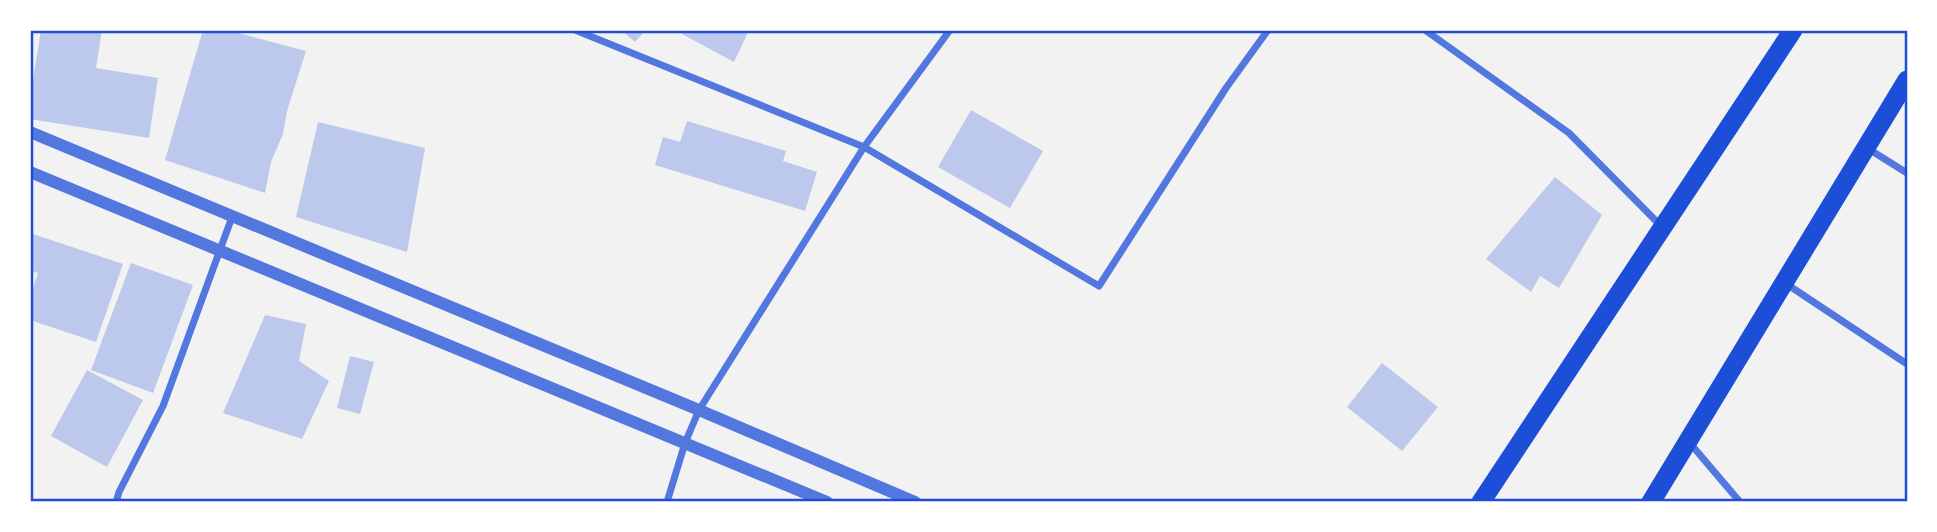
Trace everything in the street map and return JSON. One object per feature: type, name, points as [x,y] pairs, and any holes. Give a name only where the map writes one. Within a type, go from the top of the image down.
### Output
[{"type":"highway","points":[[1481,502],[1793,30]]},
{"type":"highway","points":[[1651,502],[1907,80]]},
{"type":"street","points":[[575,30],[864,147],[1099,286],[1226,88],[1268,30]]},
{"type":"street","points":[[667,502],[685,443],[699,410],[864,147],[950,30]]},
{"type":"street","points":[[1425,30],[1569,133],[1662,228]]},
{"type":"street","points":[[30,132],[915,502]]},
{"type":"street","points":[[1866,147],[1907,173]]},
{"type":"street","points":[[30,172],[827,502]]},
{"type":"street","points":[[116,502],[118,492],[163,406],[232,217]]},
{"type":"street","points":[[1784,283],[1907,364]]},
{"type":"street","points":[[1688,442],[1740,502]]},
{"type":"building","points":[[41,30],[102,30],[96,68],[158,78],[149,138],[30,119],[30,98]]},
{"type":"building","points":[[203,30],[227,30],[306,51],[287,111],[283,134],[271,162],[265,193],[165,160]]},
{"type":"building","points":[[621,30],[646,30],[635,42]]},
{"type":"building","points":[[684,30],[749,30],[734,62],[682,34]]},
{"type":"building","points":[[971,110],[1043,151],[1010,208],[938,167]]},
{"type":"building","points":[[687,121],[786,151],[783,161],[817,172],[805,211],[655,165],[663,137],[680,142]]},
{"type":"building","points":[[318,122],[425,148],[407,252],[296,217]]},
{"type":"building","points":[[1555,177],[1602,215],[1559,288],[1540,276],[1531,292],[1486,259]]},
{"type":"building","points":[[30,233],[123,264],[96,342],[30,320],[30,298],[38,273],[30,270]]},
{"type":"building","points":[[131,263],[193,285],[153,393],[91,370]]},
{"type":"building","points":[[265,315],[306,324],[299,361],[329,381],[302,439],[223,413]]},
{"type":"building","points":[[350,356],[374,362],[360,414],[337,408]]},
{"type":"building","points":[[1382,363],[1438,407],[1402,451],[1347,407]]},
{"type":"building","points":[[87,370],[143,400],[107,467],[51,436]]}]
